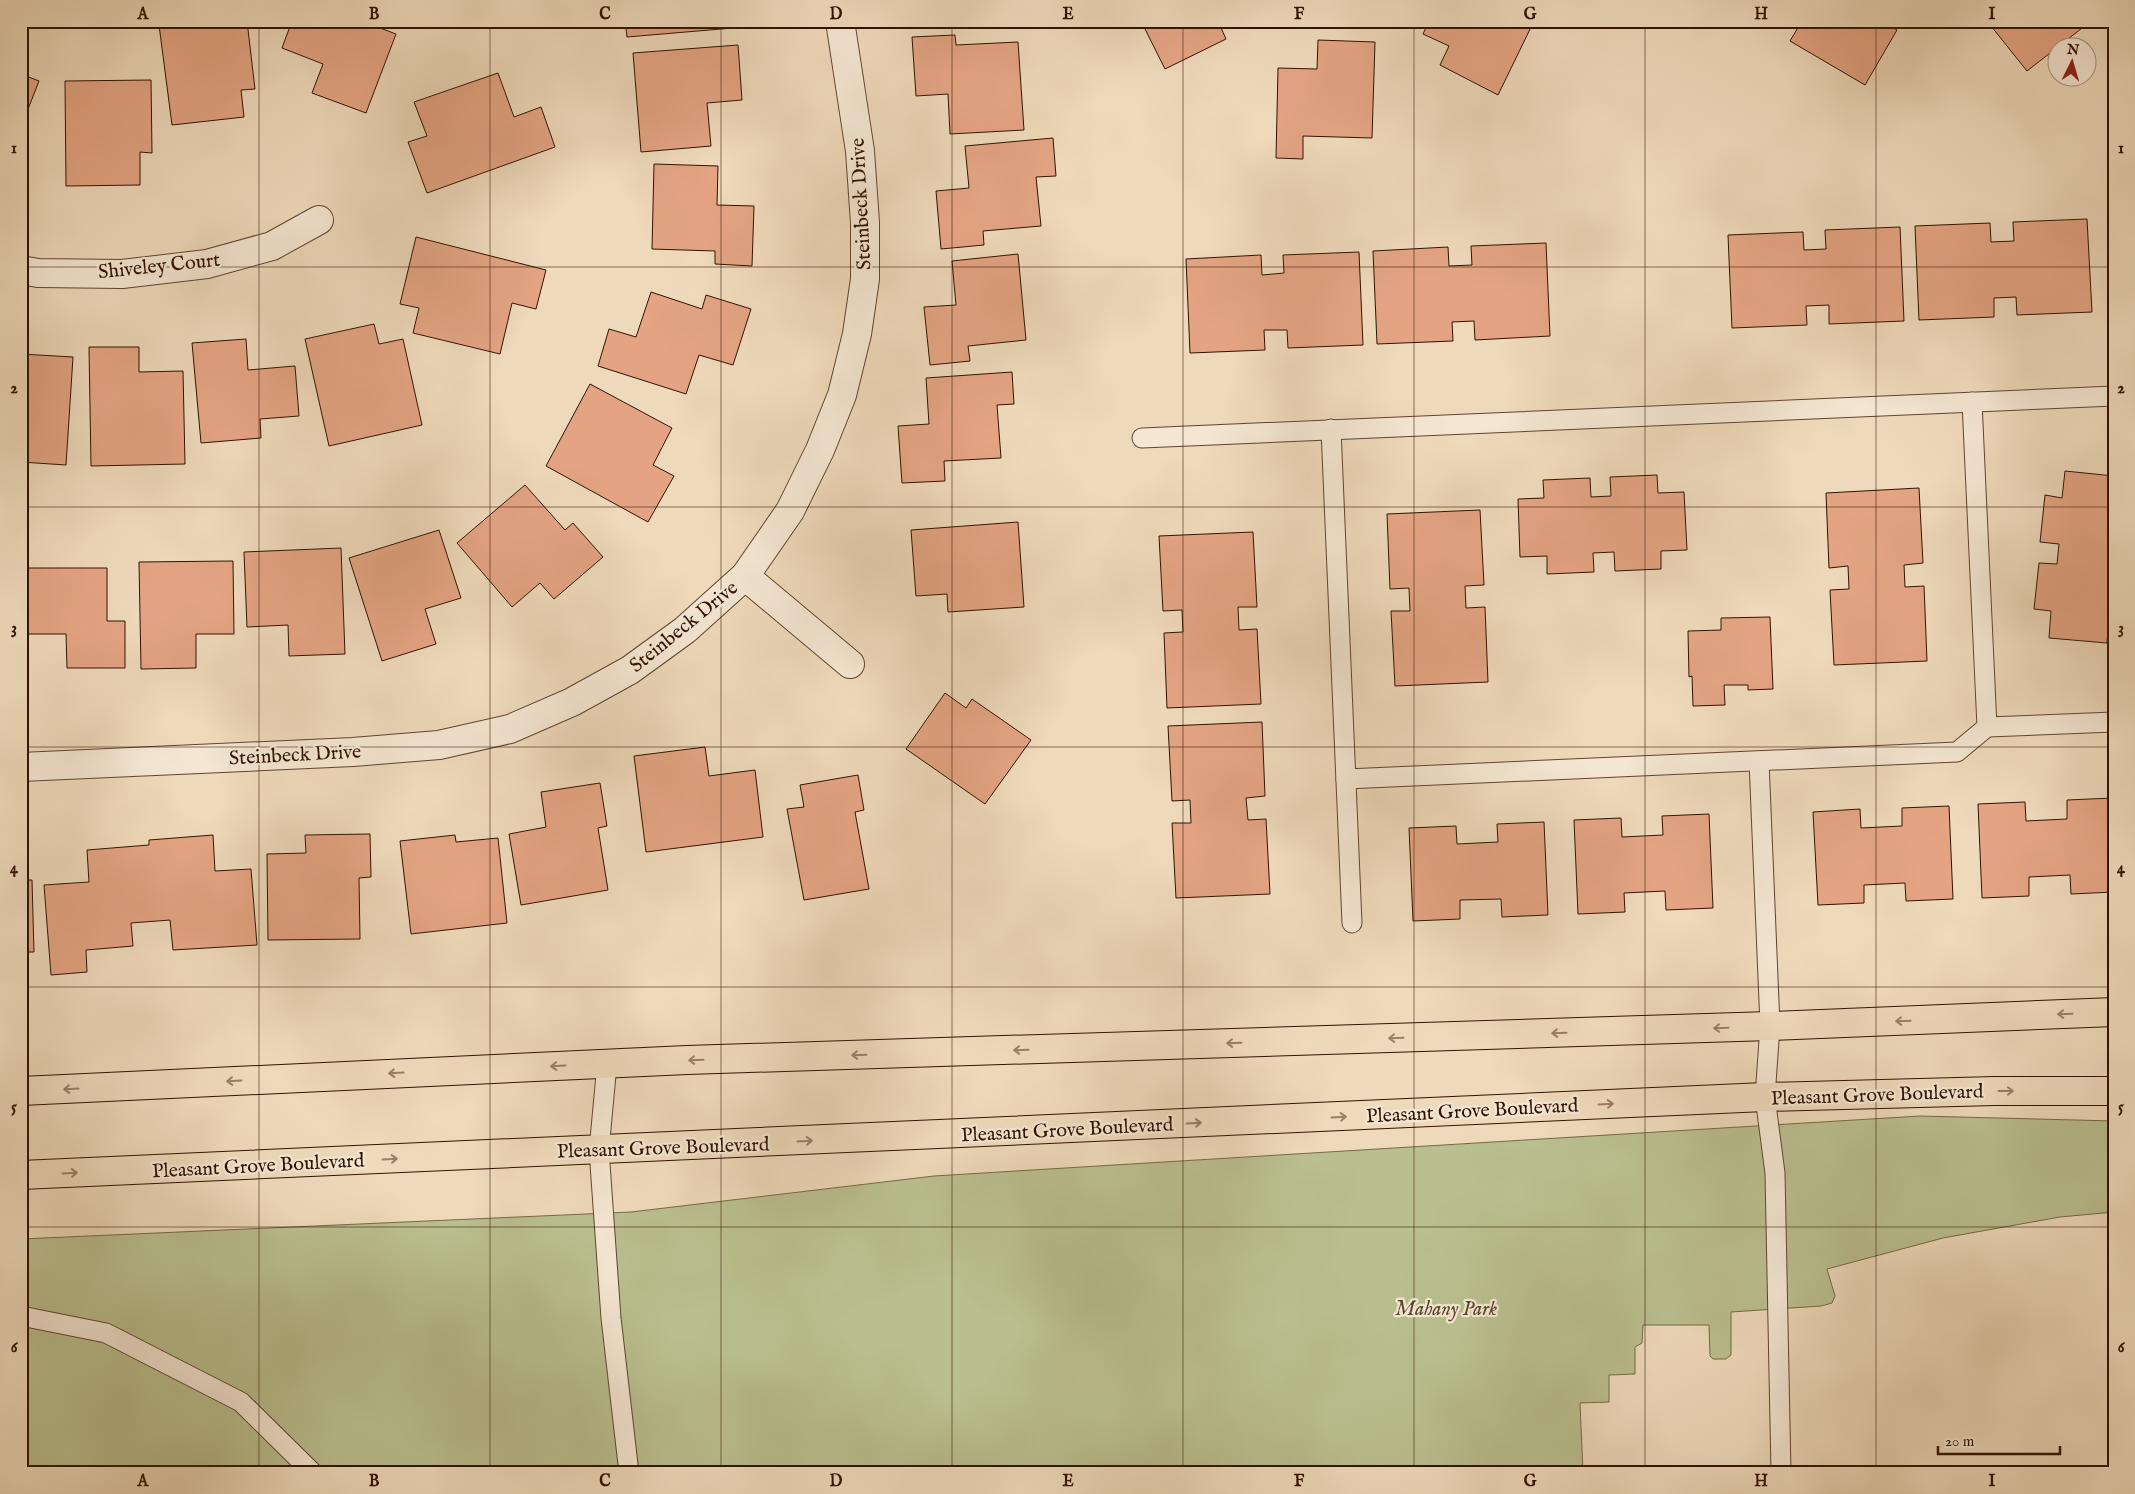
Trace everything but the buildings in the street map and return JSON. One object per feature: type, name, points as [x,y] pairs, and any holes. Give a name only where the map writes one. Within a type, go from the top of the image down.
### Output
[{"type":"main road","points":[[21,1091],[607,1064],[1770,1026],[2114,1012]]},
{"type":"main road","name":"Pleasant Grove Boulevard","points":[[21,1175],[1765,1097],[1994,1091],[2114,1091]]},
{"type":"street","name":"Steinbeck Drive","points":[[21,767],[439,746],[510,729],[572,702],[630,670],[685,630],[745,576],[790,511],[820,450],[842,395],[857,334],[865,279],[865,223],[860,151],[840,21]]},
{"type":"street","name":"Shiveley Court","points":[[21,270],[38,273],[122,274],[207,264],[272,246],[319,220]]},
{"type":"street","points":[[745,576],[850,664]]},
{"type":"lane","points":[[1142,438],[2114,396]]},
{"type":"lane","points":[[1972,402],[1987,727]]},
{"type":"lane","points":[[1331,429],[1352,923]]},
{"type":"lane","points":[[1346,779],[1956,752],[1987,727],[2114,722]]},
{"type":"lane","points":[[1759,761],[1770,1026],[1765,1097],[1775,1173],[1782,1473]]},
{"type":"lane","points":[[607,1064],[598,1150],[611,1318],[628,1473]]},
{"type":"lane","points":[[21,1316],[106,1333],[241,1402],[312,1473]]},
{"type":"green space","name":"Mahany Park","points":[[1920,1116],[2114,1121],[2114,1212],[2060,1217],[1943,1238],[1827,1269],[1835,1296],[1832,1303],[1821,1306],[1731,1312],[1731,1355],[1726,1359],[1713,1359],[1710,1356],[1709,1325],[1643,1325],[1642,1343],[1635,1347],[1635,1374],[1609,1375],[1609,1402],[1580,1403],[1583,1473],[21,1473],[21,1239],[631,1212],[934,1176]]}]
